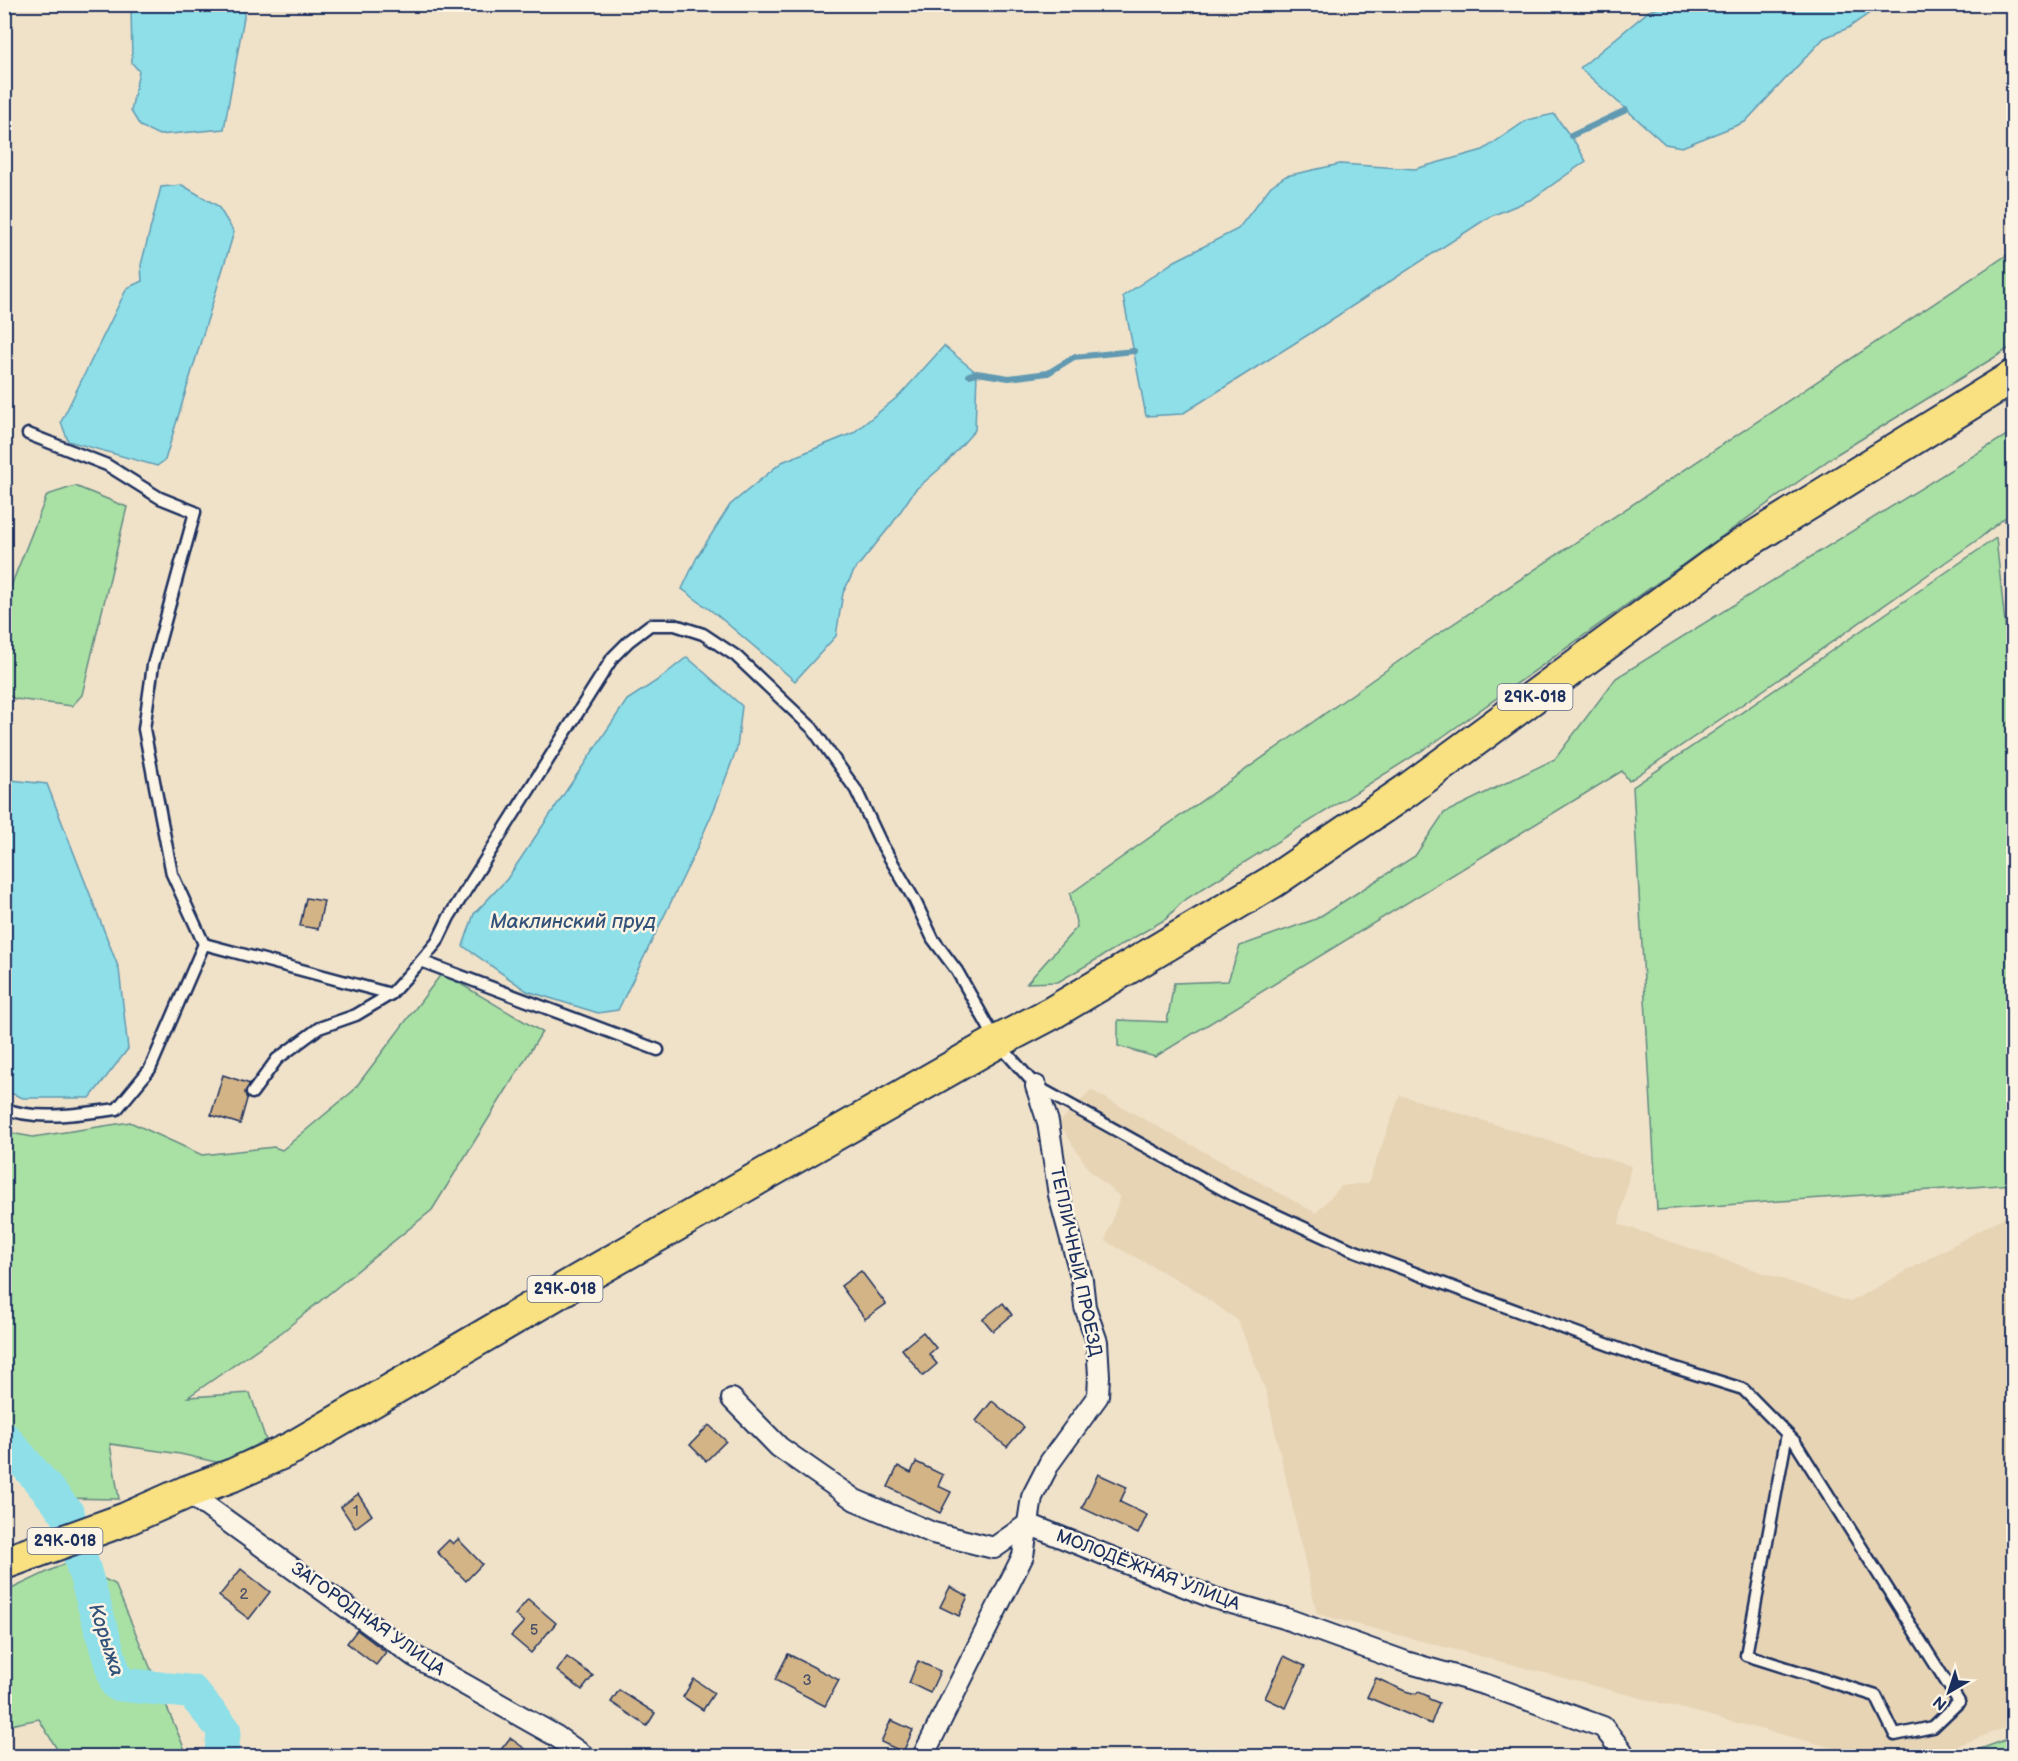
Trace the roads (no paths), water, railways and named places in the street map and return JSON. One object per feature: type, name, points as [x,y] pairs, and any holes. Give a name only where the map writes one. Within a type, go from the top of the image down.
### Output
[{"type":"main road","name":"29К-018","points":[[4,1563],[126,1518],[233,1475],[292,1448],[581,1279],[1052,1013],[1272,882],[1406,791],[1729,553],[2013,376]]},
{"type":"street","name":"ТЕПЛИЧНЫЙ ПРОЕЗД","points":[[923,1756],[1023,1556],[1032,1497],[1050,1462],[1098,1396],[1097,1342],[1085,1307],[1082,1280],[1059,1195],[1048,1122],[1036,1086]]},
{"type":"street","points":[[732,1400],[779,1447],[855,1500],[923,1529],[994,1548],[1028,1524]]},
{"type":"street","name":"ЗАГОРОДНАЯ УЛИЦА","points":[[187,1492],[414,1656],[556,1736],[585,1756]]},
{"type":"street","name":"МОЛОДЁЖНАЯ УЛИЦА","points":[[1028,1524],[1214,1598],[1284,1618],[1406,1662],[1487,1685],[1603,1727],[1622,1754]]},
{"type":"lane","points":[[4,1108],[13,1112],[64,1116],[117,1109],[150,1069],[204,944],[172,874],[144,729],[153,665],[195,512],[160,498],[107,465],[28,434]]},
{"type":"lane","points":[[252,1094],[277,1059],[319,1028],[356,1015],[391,994],[422,961],[437,942],[456,907],[613,657],[650,625],[675,625],[703,634],[736,656],[812,728],[856,790],[881,843],[915,901],[933,939],[957,971],[997,1042],[1036,1086],[1233,1196],[1350,1249],[1644,1358],[1743,1389],[1795,1442],[1959,1702],[1934,1727],[1895,1735],[1876,1696],[1746,1655],[1787,1434]]},
{"type":"lane","points":[[204,944],[391,994]]},
{"type":"lane","points":[[422,961],[658,1050]]},
{"type":"water","points":[[131,5],[244,5],[244,17],[224,129],[159,135],[140,126],[131,111],[139,71],[132,63]]},
{"type":"water","points":[[1668,5],[1881,5],[1848,28],[1824,38],[1745,122],[1682,147],[1665,144],[1580,68],[1649,11]]},
{"type":"water","points":[[1554,114],[1586,161],[1532,199],[1489,217],[1182,414],[1146,416],[1123,296],[1175,261],[1238,229],[1271,186],[1286,176],[1340,164],[1415,169],[1483,150],[1527,120]]},
{"type":"water","points":[[182,185],[218,206],[234,232],[165,460],[157,466],[68,441],[61,422],[127,288],[142,281],[141,265],[161,187]]},
{"type":"water","points":[[944,346],[977,373],[975,430],[944,465],[915,490],[892,524],[854,571],[843,593],[836,636],[795,681],[717,615],[682,589],[697,557],[730,505],[782,462],[853,433],[900,395]]},
{"type":"water","name":"Маклинский пруд","points":[[687,657],[742,706],[737,748],[693,857],[618,1010],[598,1013],[527,991],[463,946],[474,914],[507,879],[627,700],[658,680]]},
{"type":"water","points":[[11,780],[47,784],[119,969],[128,1049],[90,1098],[23,1098],[5,1091],[4,872]]},
{"type":"waterway","points":[[1571,136],[1626,110]]},
{"type":"waterway","points":[[969,375],[977,373],[1009,378],[1048,373],[1074,357],[1134,351]]},
{"type":"waterway","name":"Корыжа","points":[[4,1438],[68,1514],[69,1521]]},
{"type":"waterway","name":"Корыжа","points":[[80,1556],[117,1684],[192,1692],[224,1730],[221,1756]]}]
